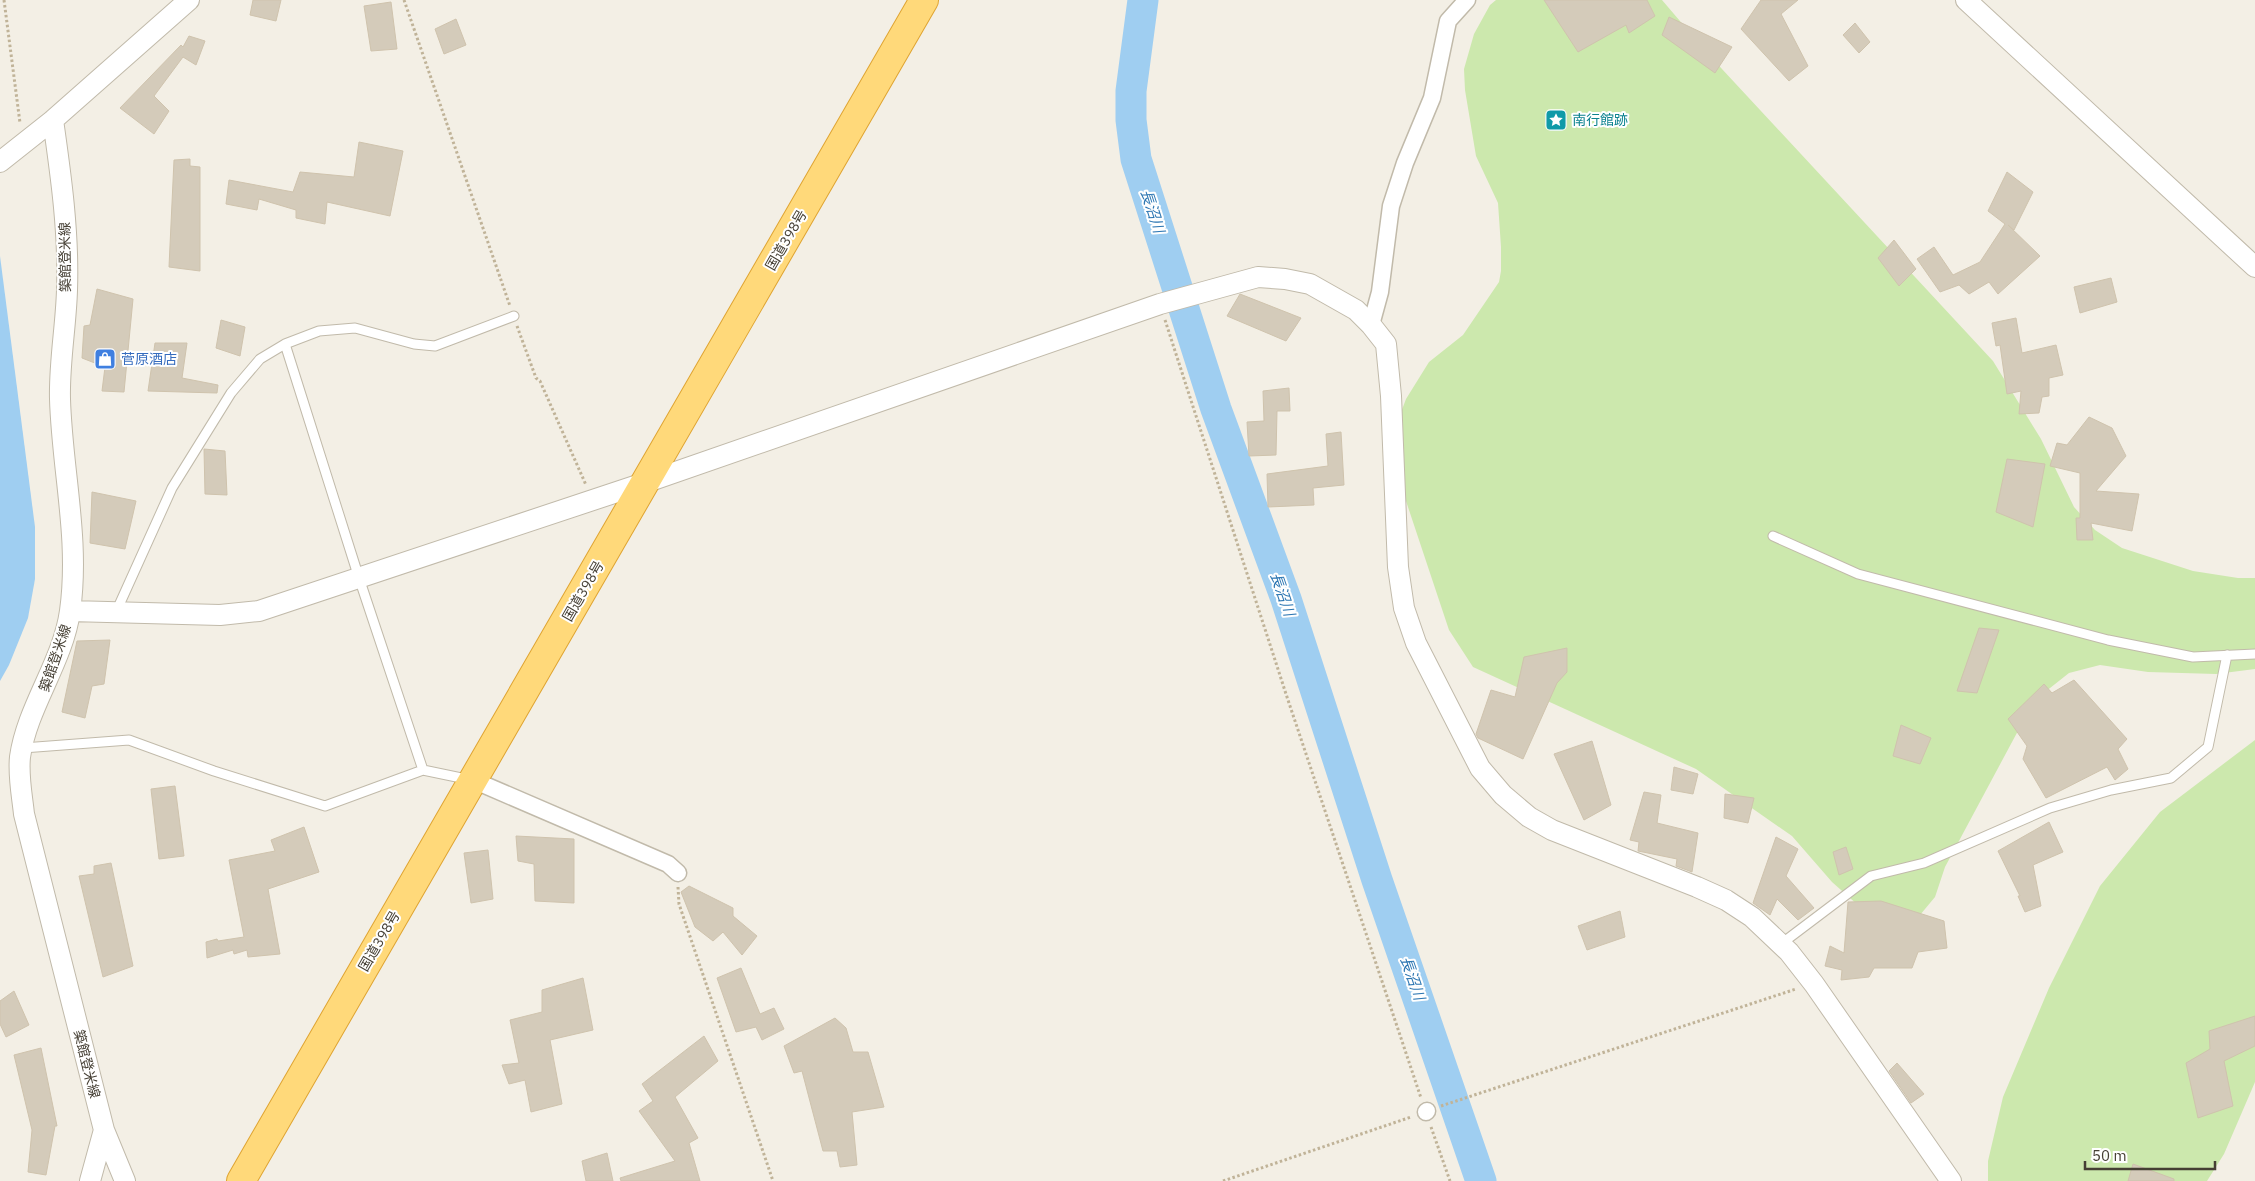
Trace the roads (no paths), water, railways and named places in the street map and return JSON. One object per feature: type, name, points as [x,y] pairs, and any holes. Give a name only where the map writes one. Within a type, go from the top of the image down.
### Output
[{"type":"highway","name":"国道398号","points":[[241,1181],[647,482],[924,0]]},
{"type":"street","points":[[0,162],[53,120],[189,0]]},
{"type":"street","points":[[1371,325],[1380,292],[1391,206],[1405,163],[1432,98],[1448,21],[1467,0]]},
{"type":"street","points":[[1966,0],[2255,267]]},
{"type":"street","name":"築館登米線","points":[[53,120],[65,220],[67,288],[60,397],[61,427],[73,533],[73,572],[70,611],[65,635],[27,731],[20,757],[20,782],[24,814],[104,1130],[125,1181]]},
{"type":"street","points":[[70,611],[220,615],[259,611],[647,482],[1160,304],[1258,278],[1285,279],[1310,284],[1356,310],[1386,344],[1389,368],[1398,567],[1404,608],[1416,644],[1480,768],[1503,795],[1529,817],[1552,830],[1726,900],[1752,917],[1781,944],[1814,984],[1951,1181]]},
{"type":"street","points":[[473,780],[668,864],[678,873]]},
{"type":"street","points":[[90,1181],[104,1130]]},
{"type":"lane","points":[[116,612],[172,488],[231,394],[260,359],[285,344],[319,331],[355,328],[414,344],[435,346],[514,316]]},
{"type":"lane","points":[[285,344],[359,578],[423,770]]},
{"type":"lane","points":[[1773,536],[1858,574],[2108,640],[2193,657],[2255,654]]},
{"type":"lane","points":[[1781,944],[1871,876],[1924,863],[2050,808],[2111,790],[2171,778],[2208,747],[2227,655]]},
{"type":"lane","points":[[23,748],[129,740],[214,771],[325,806],[423,770],[473,780]]},
{"type":"water","points":[[0,256],[35,527],[35,579],[28,618],[9,665],[0,681]]},
{"type":"waterway","name":"長沼川","points":[[1143,0],[1131,91],[1131,120],[1136,159],[1216,409],[1286,599],[1377,880],[1481,1181]]},
{"type":"place","name":"南行館跡","points":[[1556,120]]},
{"type":"place","name":"菅原酒店","points":[[105,359]]}]
